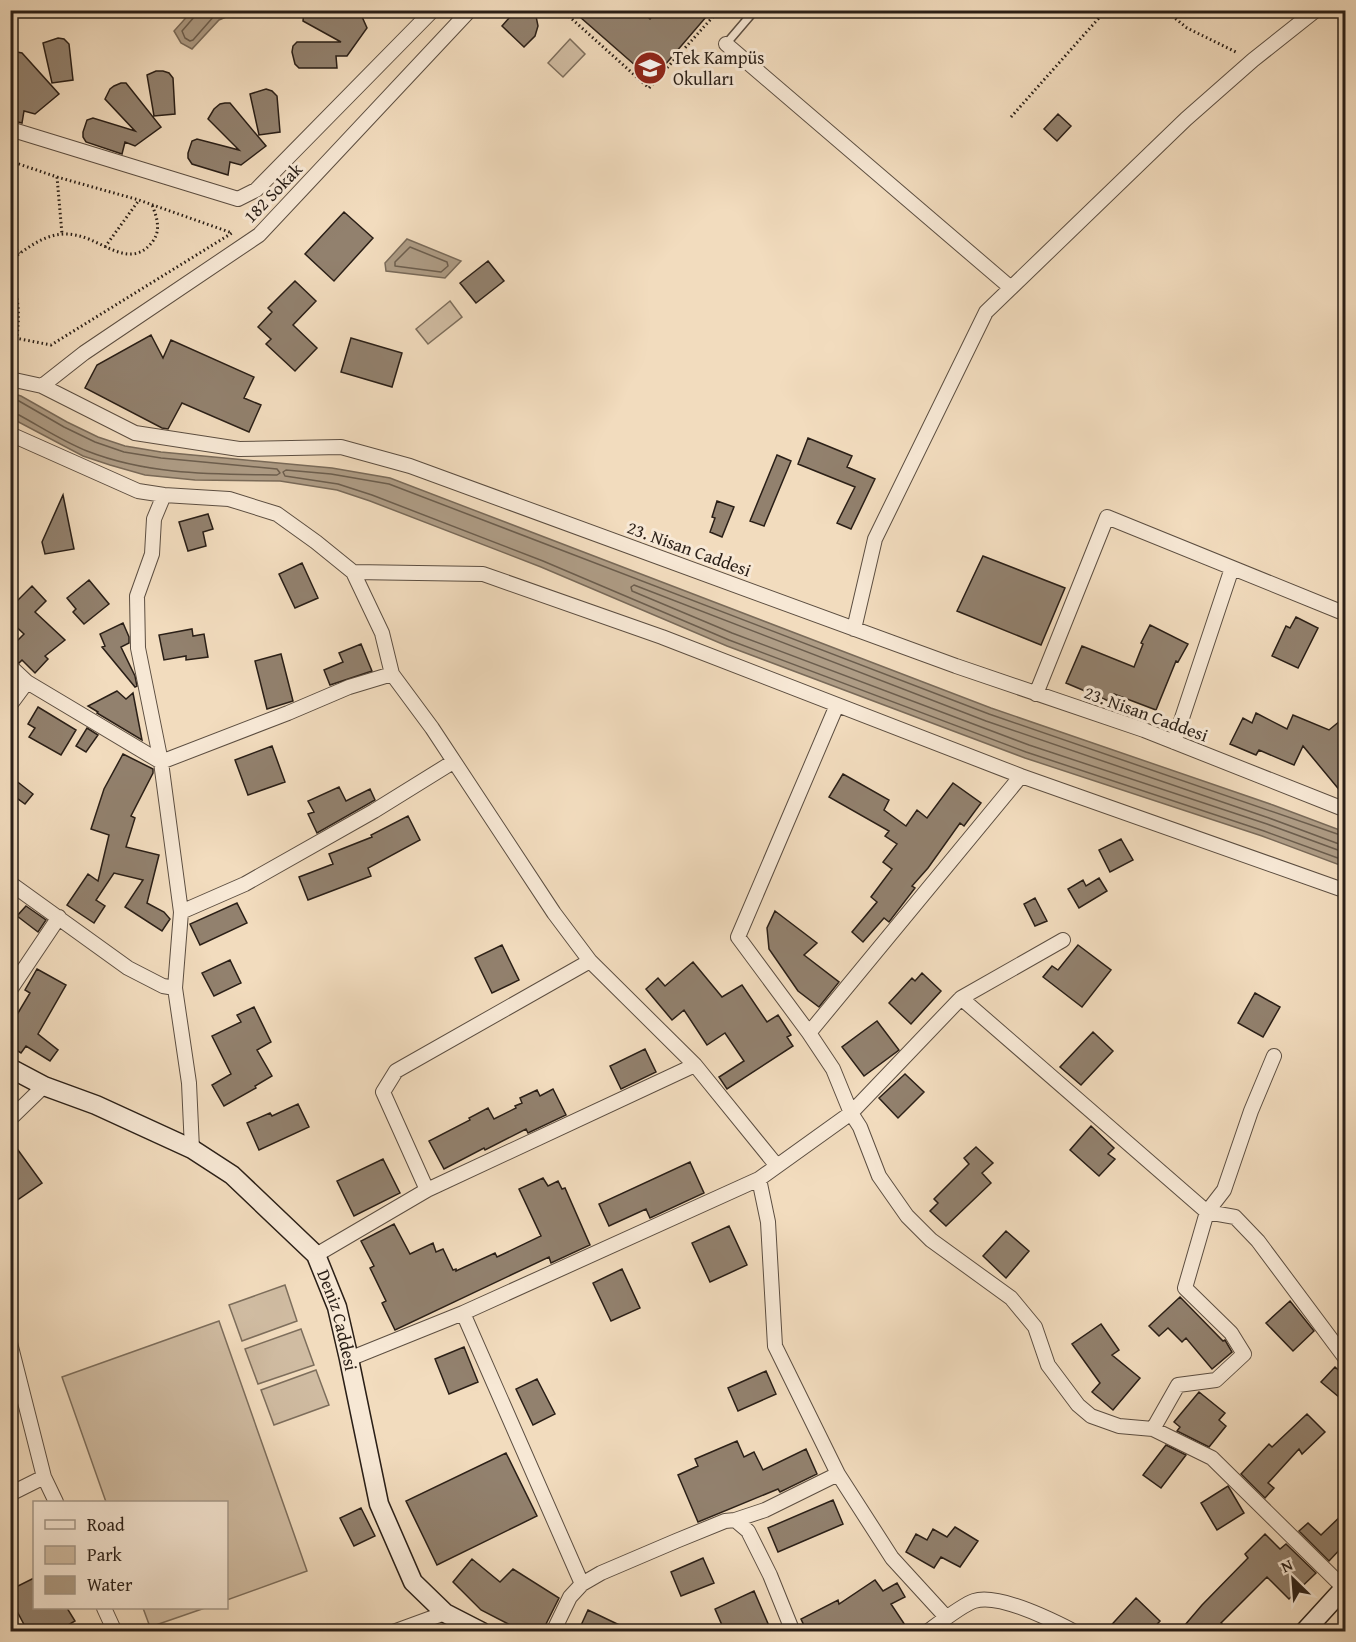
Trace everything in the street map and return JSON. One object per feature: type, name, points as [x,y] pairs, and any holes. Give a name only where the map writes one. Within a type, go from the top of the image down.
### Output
[{"type":"street","points":[[10,129],[238,198],[256,189],[433,10]]},
{"type":"street","name":"182 Sokak","points":[[42,386],[84,353],[259,235],[470,10]]},
{"type":"street","points":[[854,629],[875,539],[986,312],[1186,119],[1253,60],[1316,10]]},
{"type":"street","points":[[726,44],[1011,288]]},
{"type":"street","name":"23. Nisan Caddesi","points":[[10,379],[42,386],[135,433],[239,449],[341,447],[410,466],[956,666],[1174,742],[1346,810]]},
{"type":"street","points":[[10,434],[138,491],[229,499],[277,514],[353,572],[382,633],[392,674],[432,728],[554,913],[590,961],[695,1065],[777,1166]]},
{"type":"street","points":[[164,495],[154,519],[152,554],[137,596],[138,648],[161,762],[181,912],[175,988],[189,1083],[192,1149]]},
{"type":"street","points":[[1036,694],[1107,518],[1346,614]]},
{"type":"street","points":[[1174,742],[1232,568]]},
{"type":"street","points":[[353,572],[483,574],[662,637],[1021,776],[1346,891]]},
{"type":"street","points":[[10,666],[27,682],[161,762]]},
{"type":"street","points":[[161,762],[349,687],[392,674]]},
{"type":"street","points":[[10,705],[27,682]]},
{"type":"street","points":[[837,705],[738,937],[833,1069],[851,1113],[860,1127],[879,1176],[907,1216],[931,1240],[1011,1298],[1035,1327],[1048,1365],[1078,1405],[1091,1416],[1119,1426],[1153,1429],[1212,1458],[1345,1587],[1304,1632]]},
{"type":"street","points":[[181,912],[245,884],[374,812],[453,762]]},
{"type":"street","points":[[809,1033],[1021,776]]},
{"type":"street","points":[[10,883],[128,968],[163,986],[175,988]]},
{"type":"street","points":[[10,990],[59,917]]},
{"type":"street","points":[[349,1359],[464,1313],[759,1179],[851,1113],[961,998],[1063,940]]},
{"type":"street","points":[[427,1190],[383,1092],[396,1071],[590,961]]},
{"type":"street","points":[[961,998],[1207,1212],[1235,1217],[1258,1241],[1346,1359]]},
{"type":"street","points":[[1153,1429],[1178,1385],[1216,1380],[1244,1354],[1231,1333],[1185,1287],[1207,1212],[1224,1190],[1251,1111],[1274,1056]]},
{"type":"street","points":[[316,1255],[427,1190],[695,1065]]},
{"type":"street","name":"Deniz Caddesi","points":[[10,1068],[44,1086],[96,1105],[192,1149],[232,1175],[316,1255],[337,1307],[378,1504],[412,1582],[446,1613],[482,1632]]},
{"type":"street","points":[[10,1119],[44,1086]]},
{"type":"street","points":[[759,1179],[768,1221],[775,1346],[838,1474],[892,1558],[946,1617]]},
{"type":"street","points":[[464,1313],[582,1584]]},
{"type":"street","points":[[10,1342],[44,1477],[55,1501]]},
{"type":"street","points":[[553,1632],[570,1597],[582,1584],[601,1573],[725,1521],[765,1510],[838,1474]]},
{"type":"street","points":[[10,1494],[44,1477]]},
{"type":"street","points":[[735,1520],[748,1531],[770,1575],[793,1632]]},
{"type":"street","points":[[927,1632],[946,1617],[974,1601],[994,1600],[1046,1617],[1075,1632]]},
{"type":"street","points":[[104,1609],[115,1632]]},
{"type":"street","points":[[393,1632],[446,1613]]},
{"type":"street","points":[[10,1624],[14,1632]]},
{"type":"lane","points":[[726,44],[755,10]]},
{"type":"path","points":[[562,10],[650,88],[719,10]]},
{"type":"path","points":[[1011,117],[1106,10]]},
{"type":"path","points":[[1164,10],[1187,28],[1253,60]]},
{"type":"path","points":[[10,161],[139,200],[232,233],[51,345],[10,337]]},
{"type":"path","points":[[57,177],[62,234]]},
{"type":"path","points":[[105,247],[139,200]]},
{"type":"path","points":[[10,260],[38,241],[52,235],[62,234],[89,239],[123,254],[135,253],[154,240],[158,218],[152,206]]},
{"type":"path","points":[[10,243],[20,253]]},
{"type":"path","points":[[10,277],[16,290],[18,303],[17,338]]},
{"type":"green space","points":[[570,39],[585,54],[563,77],[548,63]]},
{"type":"green space","points":[[450,301],[462,317],[428,344],[416,329]]},
{"type":"green space","points":[[285,1285],[297,1321],[242,1341],[229,1305]]},
{"type":"green space","points":[[219,1321],[307,1571],[228,1600],[228,1501],[106,1501],[62,1377]]},
{"type":"green space","points":[[301,1329],[314,1365],[258,1384],[245,1349]]},
{"type":"green space","points":[[316,1370],[329,1405],[274,1425],[261,1390]]},
{"type":"green space","points":[[143,1609],[202,1609],[150,1627]]},
{"type":"water","points":[[192,11],[234,11],[231,15],[219,20],[192,49],[181,43],[174,31]]},
{"type":"water","points":[[407,239],[461,261],[445,278],[386,271],[385,263]]},
{"type":"water","points":[[11,393],[21,396],[98,437],[125,446],[161,452],[332,468],[390,478],[991,708],[1345,832],[1345,867],[1262,836],[1025,758],[727,646],[541,567],[337,490],[280,481],[195,480],[145,475],[83,456],[11,418]]},
{"type":"building","points":[[304,10],[359,10],[367,28],[347,56],[336,56],[337,68],[299,68],[295,64],[292,52],[297,42],[341,42],[303,21]]},
{"type":"building","points":[[516,10],[532,10],[536,16],[538,26],[535,36],[524,47],[502,26]]},
{"type":"building","points":[[572,10],[640,10],[650,19],[657,10],[712,10],[652,80]]},
{"type":"building","points":[[58,38],[64,39],[69,44],[73,80],[52,83],[43,43]]},
{"type":"building","points":[[22,53],[59,94],[35,114],[24,111],[22,123],[10,120],[10,54]]},
{"type":"building","points":[[156,71],[169,73],[173,78],[175,114],[154,116],[147,75]]},
{"type":"building","points":[[126,83],[161,127],[135,146],[125,142],[122,154],[86,142],[83,137],[87,120],[93,118],[135,131],[105,99],[110,89]]},
{"type":"building","points":[[266,89],[277,96],[280,132],[259,135],[250,94]]},
{"type":"building","points":[[230,103],[266,146],[241,165],[230,162],[228,175],[192,164],[188,158],[192,141],[197,139],[239,150],[208,119],[214,109]]},
{"type":"building","points":[[1058,114],[1071,126],[1057,141],[1044,129]]},
{"type":"building","points":[[344,212],[373,238],[334,281],[305,254]]},
{"type":"building","points":[[488,261],[504,281],[476,303],[460,283]]},
{"type":"building","points":[[295,281],[316,301],[293,325],[317,348],[295,371],[266,344],[271,339],[258,327],[272,312],[268,308]]},
{"type":"building","points":[[151,335],[163,358],[171,340],[254,377],[244,398],[261,405],[249,432],[182,403],[168,429],[162,428],[85,388],[97,365]]},
{"type":"building","points":[[351,338],[402,353],[392,387],[341,372]]},
{"type":"building","points":[[808,438],[852,456],[847,467],[875,479],[851,529],[837,523],[855,487],[798,464]]},
{"type":"building","points":[[777,455],[791,461],[764,526],[750,521]]},
{"type":"building","points":[[63,495],[74,549],[45,554],[42,542]]},
{"type":"building","points":[[717,501],[734,507],[722,537],[710,532]]},
{"type":"building","points":[[208,514],[213,529],[203,532],[206,546],[188,551],[179,522]]},
{"type":"building","points":[[983,556],[1065,588],[1041,645],[957,611]]},
{"type":"building","points":[[302,563],[318,598],[295,608],[279,574]]},
{"type":"building","points":[[89,580],[109,604],[84,624],[73,612],[76,609],[67,598]]},
{"type":"building","points":[[32,586],[46,601],[35,612],[65,640],[45,656],[48,659],[35,673],[22,660],[19,663],[10,657],[10,648],[24,634],[10,621],[10,608]]},
{"type":"building","points":[[1296,617],[1318,628],[1298,668],[1272,656],[1286,626],[1290,628]]},
{"type":"building","points":[[123,623],[129,643],[121,647],[135,676],[137,686],[135,687],[102,647],[105,646],[100,634]]},
{"type":"building","points":[[1150,625],[1188,644],[1178,662],[1176,661],[1156,710],[1114,694],[1111,702],[1066,683],[1082,646],[1134,667],[1143,644],[1141,643]]},
{"type":"building","points":[[192,629],[193,636],[204,634],[208,657],[186,660],[186,656],[164,660],[159,635]]},
{"type":"building","points":[[361,644],[372,671],[330,685],[324,670],[343,662],[339,653]]},
{"type":"building","points":[[281,654],[293,701],[267,709],[255,661]]},
{"type":"building","points":[[117,691],[126,699],[133,693],[142,740],[88,706]]},
{"type":"building","points":[[38,707],[76,730],[61,755],[29,737],[35,728],[28,724]]},
{"type":"building","points":[[1256,713],[1287,729],[1293,715],[1329,730],[1346,716],[1346,798],[1303,746],[1294,765],[1259,750],[1256,755],[1230,744],[1243,718],[1252,723]]},
{"type":"building","points":[[87,728],[98,735],[86,752],[76,746]]},
{"type":"building","points":[[272,746],[285,782],[248,795],[235,760]]},
{"type":"building","points":[[123,754],[153,769],[131,816],[135,818],[126,847],[159,855],[147,903],[164,912],[170,919],[162,931],[125,907],[143,880],[114,873],[96,900],[105,906],[94,923],[67,905],[88,874],[98,881],[109,835],[91,829],[104,789]]},
{"type":"building","points":[[843,774],[889,800],[884,810],[906,826],[917,810],[927,818],[953,783],[981,803],[964,826],[960,823],[928,868],[912,886],[915,888],[889,922],[884,918],[863,942],[852,932],[877,902],[871,897],[892,869],[883,862],[897,844],[885,836],[889,831],[829,797]]},
{"type":"building","points":[[10,776],[33,794],[25,804],[10,793]]},
{"type":"building","points":[[339,787],[346,801],[370,789],[375,800],[317,833],[308,814],[314,812],[308,801]]},
{"type":"building","points":[[408,816],[420,840],[368,868],[371,876],[308,900],[299,877],[333,864],[329,854],[372,837],[371,835]]},
{"type":"building","points":[[1121,839],[1133,860],[1110,872],[1099,850]]},
{"type":"building","points":[[1099,878],[1107,891],[1079,908],[1068,889],[1083,880],[1086,886]]},
{"type":"building","points":[[1035,898],[1047,921],[1035,926],[1024,904]]},
{"type":"building","points":[[237,903],[247,923],[200,945],[190,924]]},
{"type":"building","points":[[26,906],[46,920],[38,932],[17,916]]},
{"type":"building","points":[[775,911],[817,943],[804,955],[839,982],[819,1007],[798,991],[769,949],[767,928]]},
{"type":"building","points":[[502,945],[519,980],[492,993],[475,958]]},
{"type":"building","points":[[1078,945],[1111,970],[1082,1007],[1043,977],[1052,966],[1058,970]]},
{"type":"building","points":[[230,960],[241,983],[214,996],[202,973]]},
{"type":"building","points":[[693,962],[722,997],[742,985],[767,1022],[778,1015],[791,1035],[787,1037],[793,1046],[727,1089],[719,1077],[744,1061],[725,1033],[707,1045],[684,1010],[672,1020],[646,989],[658,978],[665,986]]},
{"type":"building","points":[[37,969],[66,985],[38,1034],[58,1050],[50,1061],[26,1046],[21,1053],[10,1046],[10,1015],[15,1018],[30,993],[25,990]]},
{"type":"building","points":[[922,973],[941,991],[911,1024],[889,1003],[912,978],[915,981]]},
{"type":"building","points":[[1255,993],[1280,1007],[1263,1037],[1238,1023]]},
{"type":"building","points":[[254,1007],[271,1042],[257,1050],[272,1076],[224,1106],[212,1085],[231,1074],[212,1036],[241,1022],[237,1015]]},
{"type":"building","points":[[877,1021],[899,1050],[864,1076],[842,1047]]},
{"type":"building","points":[[1093,1032],[1113,1051],[1081,1085],[1060,1067]]},
{"type":"building","points":[[645,1049],[656,1072],[621,1089],[610,1066]]},
{"type":"building","points":[[905,1074],[924,1092],[898,1118],[879,1098]]},
{"type":"building","points":[[553,1089],[566,1115],[528,1133],[526,1129],[444,1169],[429,1141],[488,1108],[494,1119],[516,1108],[515,1106],[522,1103],[520,1098],[537,1090],[540,1096]]},
{"type":"building","points":[[298,1104],[309,1127],[259,1150],[247,1123],[270,1113],[272,1116]]},
{"type":"building","points":[[1091,1126],[1114,1148],[1108,1154],[1115,1159],[1099,1176],[1070,1150]]},
{"type":"building","points":[[10,1139],[42,1183],[10,1205]]},
{"type":"building","points":[[976,1147],[993,1163],[982,1173],[991,1183],[946,1226],[930,1211],[938,1203],[934,1199],[969,1164],[964,1158]]},
{"type":"building","points":[[383,1159],[400,1193],[354,1216],[337,1181]]},
{"type":"building","points":[[690,1162],[704,1193],[650,1218],[646,1209],[609,1226],[599,1204]]},
{"type":"building","points":[[543,1178],[548,1186],[558,1181],[562,1189],[565,1188],[590,1245],[551,1263],[549,1257],[395,1330],[382,1303],[386,1301],[370,1268],[374,1266],[361,1241],[394,1224],[410,1254],[433,1243],[436,1252],[443,1249],[453,1270],[456,1269],[456,1271],[495,1253],[497,1257],[541,1236],[519,1189]]},
{"type":"building","points":[[729,1226],[747,1265],[710,1282],[692,1243]]},
{"type":"building","points":[[1006,1231],[1029,1251],[1006,1278],[983,1256]]},
{"type":"building","points":[[622,1269],[640,1308],[611,1321],[593,1283]]},
{"type":"building","points":[[1180,1297],[1223,1341],[1225,1340],[1232,1352],[1212,1369],[1186,1338],[1182,1342],[1168,1328],[1159,1336],[1149,1326]]},
{"type":"building","points":[[1290,1301],[1314,1331],[1293,1351],[1266,1323]]},
{"type":"building","points":[[1101,1324],[1119,1350],[1112,1355],[1140,1378],[1113,1410],[1092,1392],[1100,1383],[1072,1344]]},
{"type":"building","points":[[464,1347],[478,1382],[449,1394],[435,1359]]},
{"type":"building","points":[[1335,1367],[1346,1377],[1346,1403],[1321,1382]]},
{"type":"building","points":[[766,1371],[776,1394],[738,1411],[728,1388]]},
{"type":"building","points":[[537,1379],[555,1414],[533,1425],[516,1389]]},
{"type":"building","points":[[1199,1392],[1225,1413],[1219,1420],[1226,1426],[1209,1447],[1177,1431],[1180,1427],[1174,1422]]},
{"type":"building","points":[[1307,1414],[1325,1432],[1302,1454],[1299,1449],[1268,1483],[1274,1488],[1265,1498],[1241,1474],[1269,1444],[1272,1447]]},
{"type":"building","points":[[737,1441],[744,1457],[754,1452],[763,1470],[806,1449],[817,1474],[780,1492],[778,1489],[698,1522],[678,1475],[698,1466],[695,1459]]},
{"type":"building","points":[[1166,1445],[1186,1455],[1161,1488],[1143,1475]]},
{"type":"building","points":[[506,1453],[537,1516],[437,1565],[406,1501]]},
{"type":"building","points":[[1228,1486],[1244,1513],[1217,1530],[1201,1503]]},
{"type":"building","points":[[833,1500],[843,1524],[778,1552],[768,1528]]},
{"type":"building","points":[[361,1508],[375,1536],[354,1546],[340,1518]]},
{"type":"building","points":[[1346,1511],[1346,1543],[1329,1561],[1299,1531],[1308,1523],[1321,1535]]},
{"type":"building","points":[[955,1527],[978,1541],[960,1567],[941,1557],[934,1568],[906,1552],[916,1534],[927,1540],[933,1529],[947,1537]]},
{"type":"building","points":[[1265,1534],[1280,1549],[1286,1544],[1316,1573],[1289,1599],[1267,1577],[1221,1623],[1231,1632],[1179,1632],[1248,1558],[1245,1554]]},
{"type":"building","points":[[703,1558],[714,1583],[681,1596],[671,1572]]},
{"type":"building","points":[[472,1559],[500,1582],[513,1569],[559,1598],[542,1632],[524,1632],[481,1610],[453,1582]]},
{"type":"building","points":[[33,1578],[33,1609],[68,1609],[75,1621],[58,1631],[50,1626],[41,1632],[28,1632],[10,1598],[10,1590]]},
{"type":"building","points":[[875,1580],[883,1591],[897,1583],[905,1597],[891,1604],[905,1625],[894,1632],[807,1632],[801,1619],[838,1600],[839,1604]]},
{"type":"building","points":[[754,1591],[769,1626],[757,1632],[725,1632],[715,1609]]},
{"type":"building","points":[[1136,1598],[1160,1621],[1150,1632],[1105,1632]]},
{"type":"building","points":[[588,1610],[634,1632],[578,1632]]},
{"type":"place","name":"Tek Kampüs Okulları","points":[[650,68]]}]
